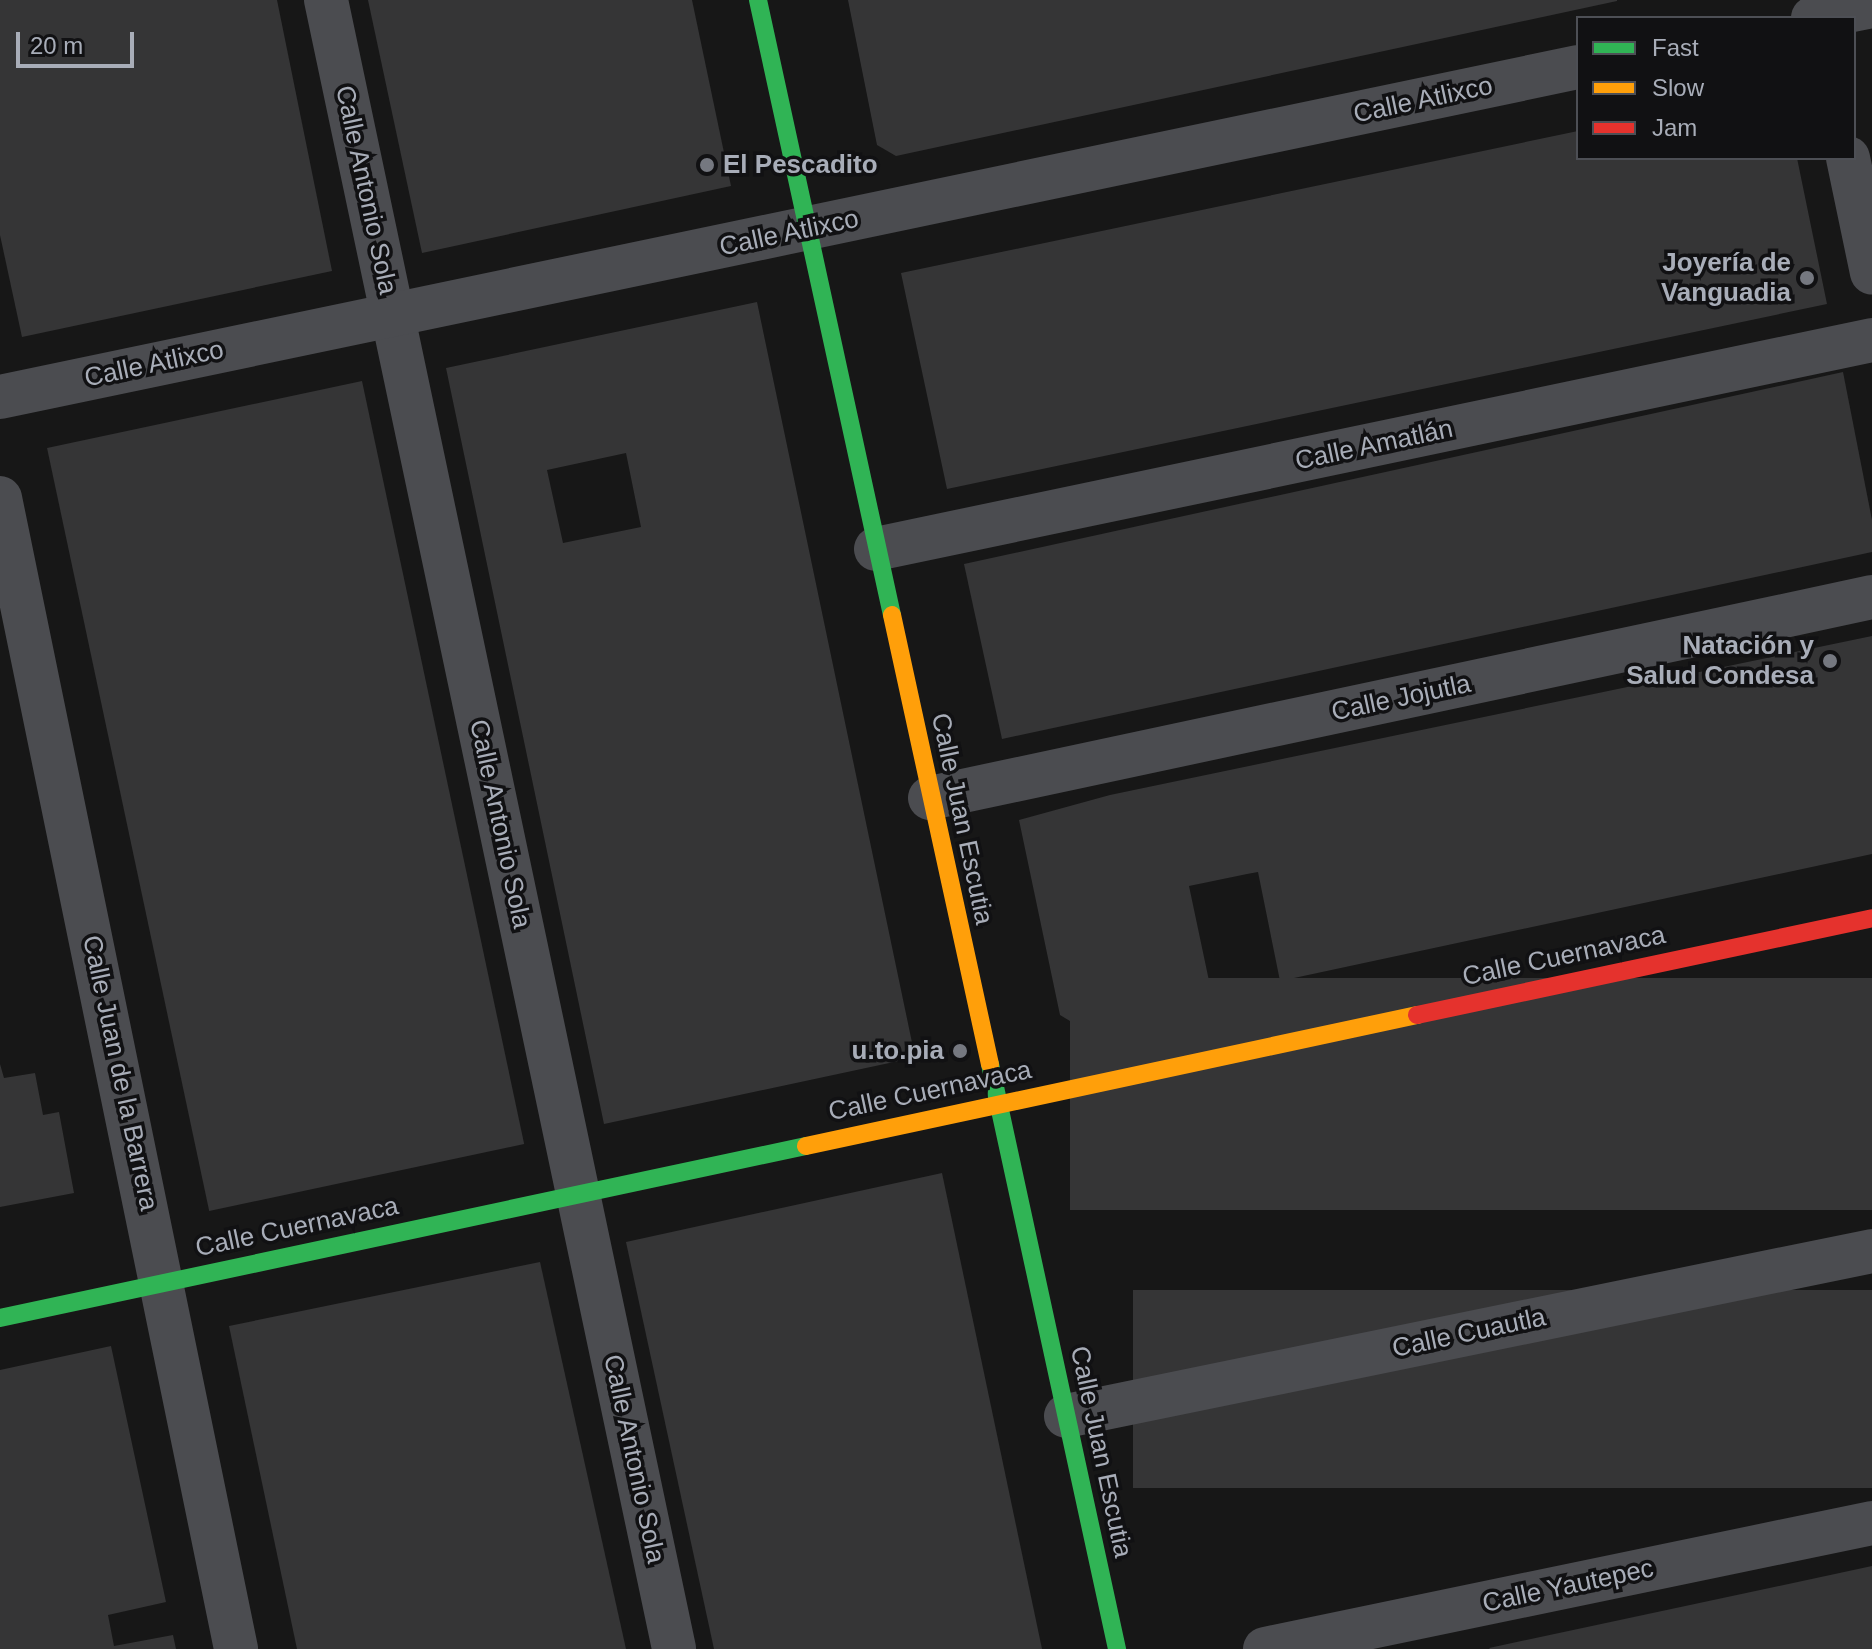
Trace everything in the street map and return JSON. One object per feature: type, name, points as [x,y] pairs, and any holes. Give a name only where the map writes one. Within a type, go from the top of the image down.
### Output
[{"type":"street","name":"Calle Antonio Sola","points":[[326,0],[674,1649]]},
{"type":"street","name":"Calle Juan Escutia","points":[[758,0],[1117,1649]]},
{"type":"street","points":[[1816,13],[1872,6]]},
{"type":"street","name":"Calle Atlixco","points":[[0,397],[392,312],[807,230],[1576,67]]},
{"type":"street","points":[[1848,160],[1872,273]]},
{"type":"street","name":"Calle Amatlán","points":[[876,549],[1872,340]]},
{"type":"street","name":"Calle Juan de la Barrera","points":[[0,498],[164,1283],[236,1649]]},
{"type":"street","name":"Calle Jojutla","points":[[930,798],[1872,597]]},
{"type":"street","name":"Calle Cuernavaca","points":[[0,1318],[1872,918]]},
{"type":"street","name":"Calle Cuautla","points":[[1066,1416],[1872,1251]]},
{"type":"street","name":"Calle Yautepec","points":[[1265,1649],[1872,1523]]},
{"type":"building","points":[[0,0],[277,0],[332,271],[22,337],[0,235]]},
{"type":"building","points":[[368,0],[692,0],[731,186],[422,253]]},
{"type":"building","points":[[848,0],[1617,1],[896,156],[877,145]]},
{"type":"building","points":[[1576,131],[1576,160],[1797,160],[1827,304],[947,489],[901,273]]},
{"type":"building","points":[[757,302],[914,1052],[908,1059],[604,1124],[446,368]],"holes":[[[626,453],[641,527],[563,543],[547,470]]]},
{"type":"building","points":[[1843,372],[1872,520],[1872,552],[1002,739],[964,564]]},
{"type":"building","points":[[362,381],[524,1144],[209,1211],[47,448]]},
{"type":"building","points":[[1872,636],[1872,854],[1280,981],[1258,872],[1247,874],[1189,886],[1212,995],[1075,1024],[1060,1015],[1019,820],[1110,795]]},
{"type":"building","points":[[1070,978],[1872,978],[1872,1210],[1070,1210]]},
{"type":"building","points":[[0,1064],[4,1078],[35,1073],[43,1115],[59,1112],[74,1193],[0,1207]]},
{"type":"building","points":[[942,1173],[1042,1649],[714,1649],[626,1242]]},
{"type":"building","points":[[540,1262],[626,1649],[297,1649],[229,1326]]},
{"type":"building","points":[[1133,1290],[1872,1290],[1872,1488],[1133,1488]]},
{"type":"building","points":[[111,1346],[166,1602],[108,1615],[114,1646],[173,1635],[176,1649],[0,1649],[0,1370]]},
{"type":"building","points":[[1872,1566],[1872,1649],[1489,1648]]},
{"type":"traffic: fast","points":[[758,0],[892,615]]},
{"type":"traffic: fast","points":[[990,1064],[1117,1649]]},
{"type":"traffic: fast","points":[[0,1318],[806,1146]]},
{"type":"traffic: slow","points":[[892,615],[990,1064]]},
{"type":"traffic: slow","points":[[806,1146],[1417,1015]]},
{"type":"traffic: jam","points":[[1417,1015],[1872,918]]},
{"type":"place","name":"El Pescadito","points":[[707,165]]},
{"type":"place","name":"Joyería de Vanguadia","points":[[1807,278]]},
{"type":"place","name":"Natación y Salud Condesa","points":[[1830,661]]},
{"type":"place","name":"u.to.pia","points":[[960,1051]]}]
